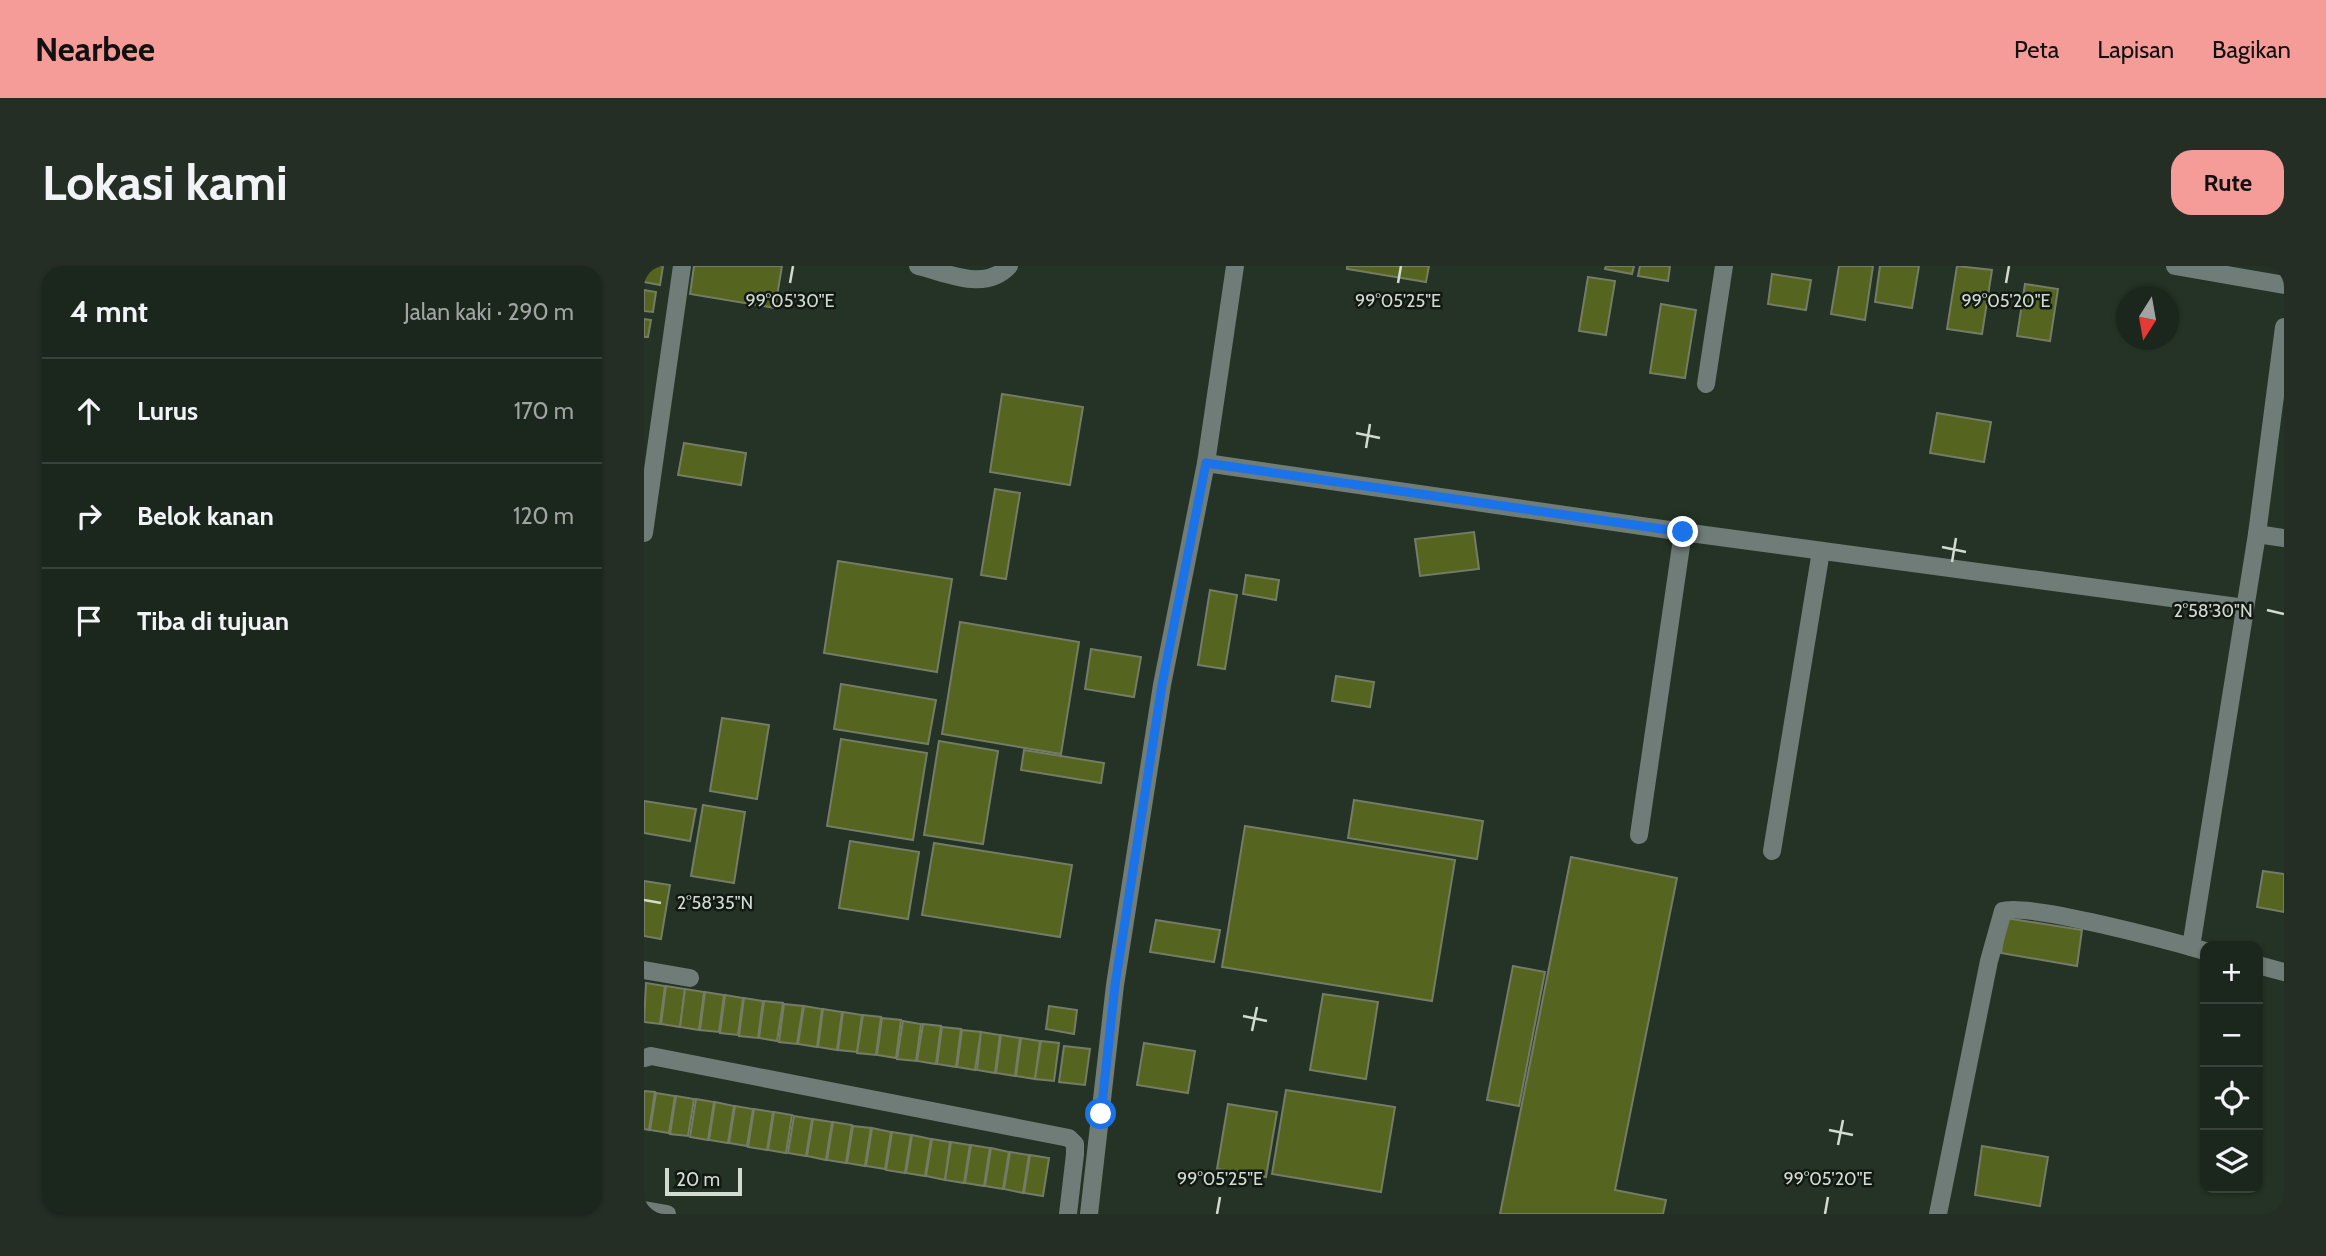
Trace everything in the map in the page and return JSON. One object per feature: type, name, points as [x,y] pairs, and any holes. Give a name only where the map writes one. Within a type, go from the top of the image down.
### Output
[{"type":"street","points":[[644,533],[682,266]]},
{"type":"street","points":[[918,266],[981,281],[1000,275],[1009,266]]},
{"type":"street","points":[[1089,1214],[1115,985],[1156,726],[1206,463],[1235,266]]},
{"type":"street","points":[[1706,384],[1724,266]]},
{"type":"street","points":[[2175,266],[2284,285]]},
{"type":"street","points":[[1938,1214],[1989,961],[2003,911],[2011,908],[2042,912],[2198,949],[2284,327]]},
{"type":"street","points":[[1206,463],[1683,532],[2245,608]]},
{"type":"street","points":[[1639,835],[1683,532]]},
{"type":"street","points":[[2257,534],[2284,538]]},
{"type":"street","points":[[1772,851],[1822,551]]},
{"type":"street","points":[[2263,966],[2284,972]]},
{"type":"street","points":[[644,970],[690,978]]},
{"type":"street","points":[[644,1058],[651,1056],[1069,1138],[1075,1144],[1075,1154],[1068,1214]]},
{"type":"street","points":[[644,1210],[667,1214]]},
{"type":"building","points":[[644,266],[663,266],[660,285],[644,282]]},
{"type":"building","points":[[694,266],[782,266],[775,308],[690,294]]},
{"type":"building","points":[[1347,266],[1429,266],[1426,282],[1347,269]]},
{"type":"building","points":[[1606,266],[1634,266],[1632,274],[1605,269]]},
{"type":"building","points":[[1640,266],[1670,266],[1668,281],[1638,276]]},
{"type":"building","points":[[1839,266],[1873,266],[1865,320],[1831,314]]},
{"type":"building","points":[[1880,266],[1919,266],[1912,308],[1875,302]]},
{"type":"building","points":[[1957,266],[1992,270],[1982,334],[1947,329]]},
{"type":"building","points":[[1772,274],[1811,280],[1806,310],[1768,304]]},
{"type":"building","points":[[1588,277],[1615,281],[1606,335],[1579,331]]},
{"type":"building","points":[[2025,284],[2058,289],[2050,341],[2017,336]]},
{"type":"building","points":[[644,290],[656,292],[653,312],[644,311]]},
{"type":"building","points":[[1661,304],[1696,310],[1685,378],[1650,373]]},
{"type":"building","points":[[644,319],[651,320],[648,337],[644,337]]},
{"type":"building","points":[[1002,394],[1083,407],[1070,485],[990,472]]},
{"type":"building","points":[[1937,413],[1991,422],[1984,462],[1930,453]]},
{"type":"building","points":[[684,443],[746,453],[741,485],[678,475]]},
{"type":"building","points":[[995,489],[1020,493],[1006,579],[981,575]]},
{"type":"building","points":[[1474,532],[1479,569],[1420,576],[1415,539]]},
{"type":"building","points":[[838,561],[952,579],[937,672],[824,653]]},
{"type":"building","points":[[1246,575],[1279,580],[1276,600],[1243,594]]},
{"type":"building","points":[[1210,590],[1237,595],[1225,669],[1198,665]]},
{"type":"building","points":[[960,622],[1079,642],[1061,754],[942,734]]},
{"type":"building","points":[[1091,649],[1141,657],[1134,697],[1085,689]]},
{"type":"building","points":[[1336,676],[1374,682],[1370,707],[1332,701]]},
{"type":"building","points":[[841,684],[936,700],[928,744],[834,729]]},
{"type":"building","points":[[722,718],[769,725],[757,799],[710,791]]},
{"type":"building","points":[[841,739],[927,753],[913,840],[827,826]]},
{"type":"building","points":[[939,741],[998,751],[983,844],[924,835]]},
{"type":"building","points":[[1024,750],[1104,763],[1101,783],[1021,770]]},
{"type":"building","points":[[1354,800],[1483,821],[1477,859],[1348,838]]},
{"type":"building","points":[[644,801],[696,809],[690,841],[644,833]]},
{"type":"building","points":[[703,805],[745,812],[734,883],[691,876]]},
{"type":"building","points":[[1245,826],[1455,860],[1432,1001],[1222,967]]},
{"type":"building","points":[[850,841],[919,852],[908,919],[839,908]]},
{"type":"building","points":[[934,843],[1072,865],[1060,937],[922,915]]},
{"type":"building","points":[[1571,857],[1677,878],[1615,1190],[1666,1200],[1663,1214],[1500,1214]]},
{"type":"building","points":[[2263,871],[2284,874],[2284,912],[2257,907]]},
{"type":"building","points":[[644,881],[670,885],[661,939],[644,936]]},
{"type":"building","points":[[2006,918],[2082,930],[2077,966],[2001,953]]},
{"type":"building","points":[[1156,920],[1220,930],[1214,962],[1150,952]]},
{"type":"building","points":[[1513,966],[1545,972],[1519,1106],[1487,1100]]},
{"type":"building","points":[[646,983],[665,986],[660,1024],[644,1022]]},
{"type":"building","points":[[666,986],[685,989],[680,1027],[661,1024]]},
{"type":"building","points":[[685,989],[704,992],[699,1030],[680,1027]]},
{"type":"building","points":[[705,992],[724,995],[719,1032],[700,1030]]},
{"type":"building","points":[[1323,994],[1378,1002],[1366,1079],[1310,1070]]},
{"type":"building","points":[[725,995],[743,998],[738,1035],[720,1033]]},
{"type":"building","points":[[744,998],[763,1001],[758,1038],[739,1036]]},
{"type":"building","points":[[764,1001],[783,1003],[777,1041],[759,1038]]},
{"type":"building","points":[[784,1004],[803,1006],[797,1044],[779,1042]]},
{"type":"building","points":[[804,1006],[822,1009],[817,1047],[798,1044]]},
{"type":"building","points":[[1049,1006],[1077,1010],[1074,1034],[1046,1029]]},
{"type":"building","points":[[823,1009],[842,1012],[837,1050],[818,1047]]},
{"type":"building","points":[[843,1012],[862,1015],[857,1052],[838,1050]]},
{"type":"building","points":[[863,1015],[881,1017],[876,1055],[857,1053]]},
{"type":"building","points":[[882,1018],[901,1020],[896,1058],[877,1055]]},
{"type":"building","points":[[903,1021],[921,1024],[916,1061],[897,1059]]},
{"type":"building","points":[[923,1024],[941,1026],[936,1064],[917,1061]]},
{"type":"building","points":[[942,1027],[961,1029],[956,1067],[937,1064]]},
{"type":"building","points":[[962,1030],[981,1032],[975,1070],[957,1067]]},
{"type":"building","points":[[981,1032],[1000,1035],[995,1073],[977,1070]]},
{"type":"building","points":[[1001,1035],[1020,1038],[1015,1076],[996,1073]]},
{"type":"building","points":[[1021,1038],[1040,1041],[1035,1079],[1016,1076]]},
{"type":"building","points":[[1041,1041],[1059,1043],[1054,1081],[1035,1079]]},
{"type":"building","points":[[1144,1043],[1195,1051],[1188,1093],[1137,1085]]},
{"type":"building","points":[[1064,1046],[1090,1049],[1085,1085],[1059,1082]]},
{"type":"building","points":[[1286,1090],[1395,1107],[1381,1192],[1272,1174]]},
{"type":"building","points":[[644,1091],[655,1092],[649,1130],[644,1129]]},
{"type":"building","points":[[656,1093],[675,1096],[669,1133],[650,1130]]},
{"type":"building","points":[[676,1096],[694,1099],[688,1136],[670,1134]]},
{"type":"building","points":[[696,1099],[714,1102],[708,1140],[690,1137]]},
{"type":"building","points":[[715,1102],[734,1106],[728,1143],[709,1140]]},
{"type":"building","points":[[1228,1104],[1277,1112],[1266,1177],[1217,1169]]},
{"type":"building","points":[[735,1106],[753,1109],[747,1146],[729,1143]]},
{"type":"building","points":[[754,1109],[773,1112],[767,1150],[748,1147]]},
{"type":"building","points":[[774,1112],[792,1115],[786,1153],[768,1150]]},
{"type":"building","points":[[794,1116],[812,1119],[806,1156],[788,1153]]},
{"type":"building","points":[[813,1119],[832,1122],[826,1160],[807,1156]]},
{"type":"building","points":[[833,1122],[852,1125],[846,1163],[827,1160]]},
{"type":"building","points":[[853,1126],[871,1128],[865,1166],[847,1163]]},
{"type":"building","points":[[872,1128],[891,1132],[885,1169],[866,1166]]},
{"type":"building","points":[[892,1132],[911,1135],[905,1173],[886,1170]]},
{"type":"building","points":[[912,1135],[931,1139],[925,1176],[906,1173]]},
{"type":"building","points":[[932,1139],[950,1142],[945,1180],[926,1176]]},
{"type":"building","points":[[951,1142],[970,1145],[964,1183],[945,1180]]},
{"type":"building","points":[[971,1145],[990,1148],[984,1186],[965,1183]]},
{"type":"building","points":[[1982,1146],[2048,1157],[2040,1206],[1975,1195]]},
{"type":"building","points":[[991,1148],[1009,1152],[1003,1189],[985,1186]]},
{"type":"building","points":[[1010,1152],[1029,1155],[1023,1193],[1004,1189]]},
{"type":"building","points":[[1030,1155],[1049,1158],[1043,1196],[1024,1193]]},
{"type":"route","points":[[1101,1114],[1115,985],[1162,685],[1206,463],[1683,532]]}]
